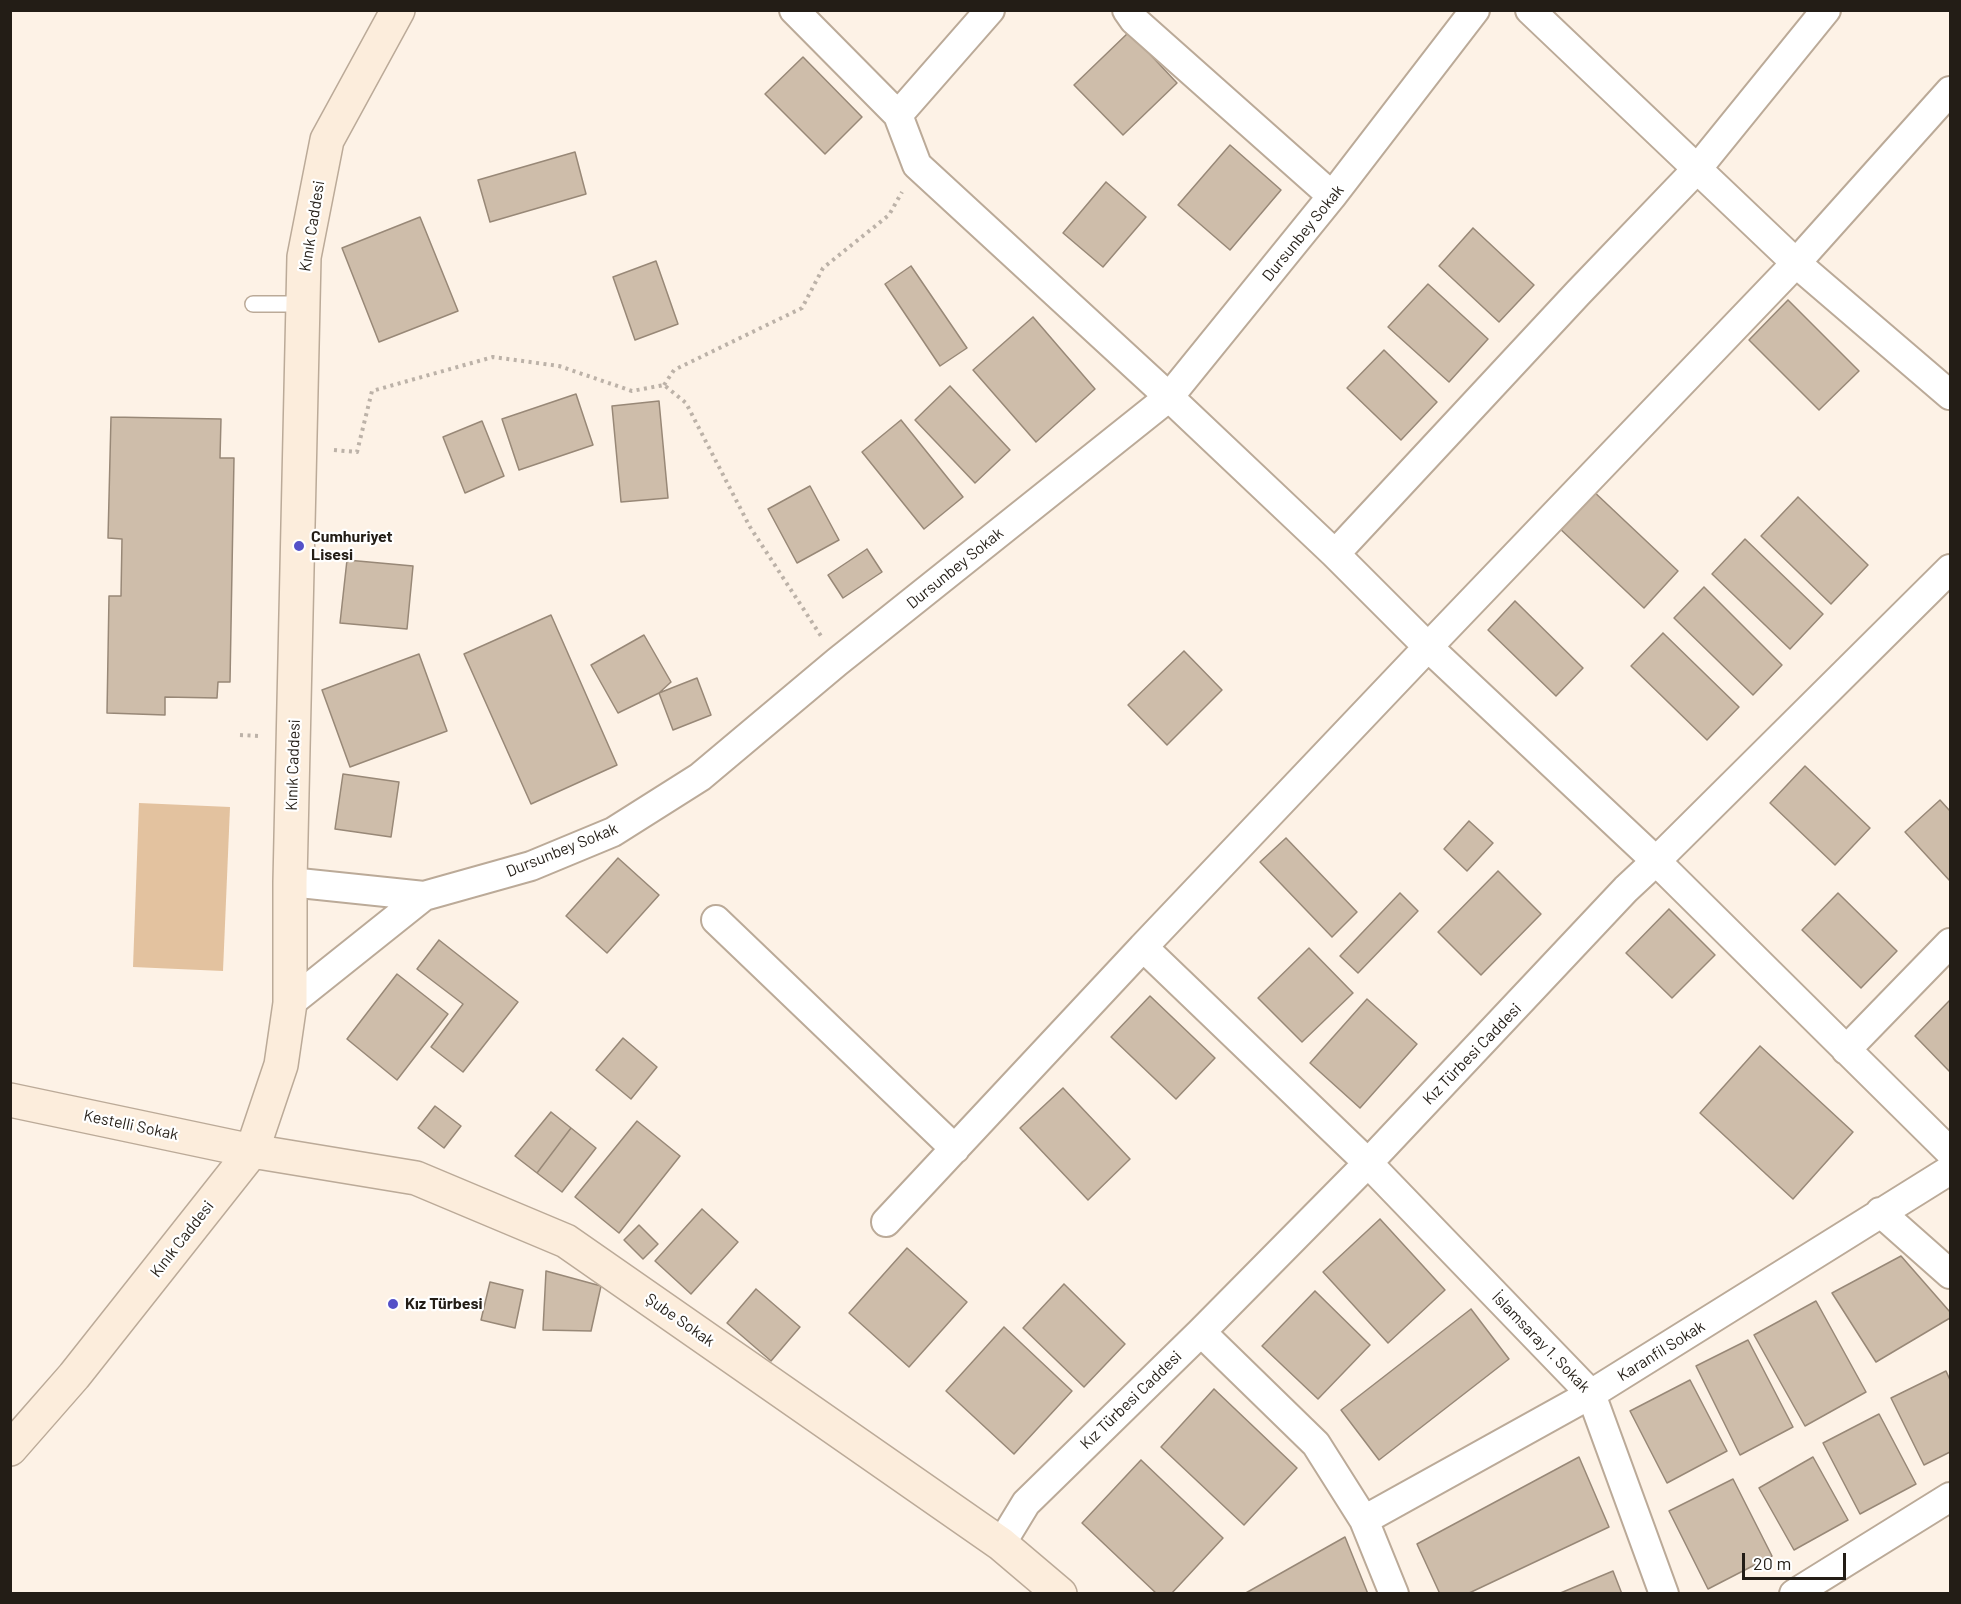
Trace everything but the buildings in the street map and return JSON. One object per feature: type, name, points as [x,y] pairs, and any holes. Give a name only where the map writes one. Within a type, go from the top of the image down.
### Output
[{"type":"main road","name":"Kınık Caddesi","points":[[10,1449],[74,1376],[252,1151],[281,1065],[290,1003],[290,882],[304,257],[327,140],[398,10]]},
{"type":"main road","name":"Kestelli Sokak","points":[[10,1100],[252,1151]]},
{"type":"main road","name":"Şube Sokak","points":[[252,1151],[416,1178],[566,1241],[1001,1544],[1060,1593]]},
{"type":"street","points":[[794,10],[898,115],[917,165],[1335,554],[1428,647],[1656,861],[1950,1152]]},
{"type":"street","points":[[898,115],[990,10]]},
{"type":"street","points":[[1127,10],[1134,20],[1332,196]]},
{"type":"street","name":"Dursunbey Sokak","points":[[290,882],[424,896],[531,866],[613,832],[700,777],[837,662],[1169,398],[1332,196],[1475,10]]},
{"type":"street","points":[[1530,10],[1796,263],[1950,395]]},
{"type":"street","points":[[1335,554],[1697,169],[1826,10]]},
{"type":"street","points":[[886,1222],[1143,947],[1796,263],[1950,91]]},
{"type":"street","name":"Kız Türbesi Caddesi","points":[[1001,1544],[1026,1503],[1201,1332],[1368,1163],[1626,890],[1950,569]]},
{"type":"street","points":[[290,1003],[424,896]]},
{"type":"street","points":[[716,920],[955,1149]]},
{"type":"street","points":[[1846,1050],[1950,943]]},
{"type":"street","name":"İslamsaray 1. Sokak","points":[[1143,947],[1368,1163],[1591,1394],[1664,1593]]},
{"type":"street","name":"Karanfil Sokak","points":[[1364,1520],[1591,1394],[1950,1170]]},
{"type":"street","points":[[1880,1212],[1950,1274]]},
{"type":"street","points":[[1201,1332],[1316,1444],[1364,1520],[1394,1593]]},
{"type":"street","points":[[1794,1593],[1950,1497]]},
{"type":"lane","points":[[253,304],[303,304]]},
{"type":"path","points":[[301,446],[357,452],[372,392],[493,357],[559,366],[632,391],[664,385],[674,370],[802,308],[823,268],[889,215],[917,165]]},
{"type":"path","points":[[664,385],[686,403],[750,527],[837,662]]},
{"type":"shaded area","points":[[139,803],[230,807],[223,971],[133,967]]},
{"type":"place","name":"Cumhuriyet Lisesi","points":[[299,546]]},
{"type":"place","name":"Kız Türbesi","points":[[393,1304]]}]
